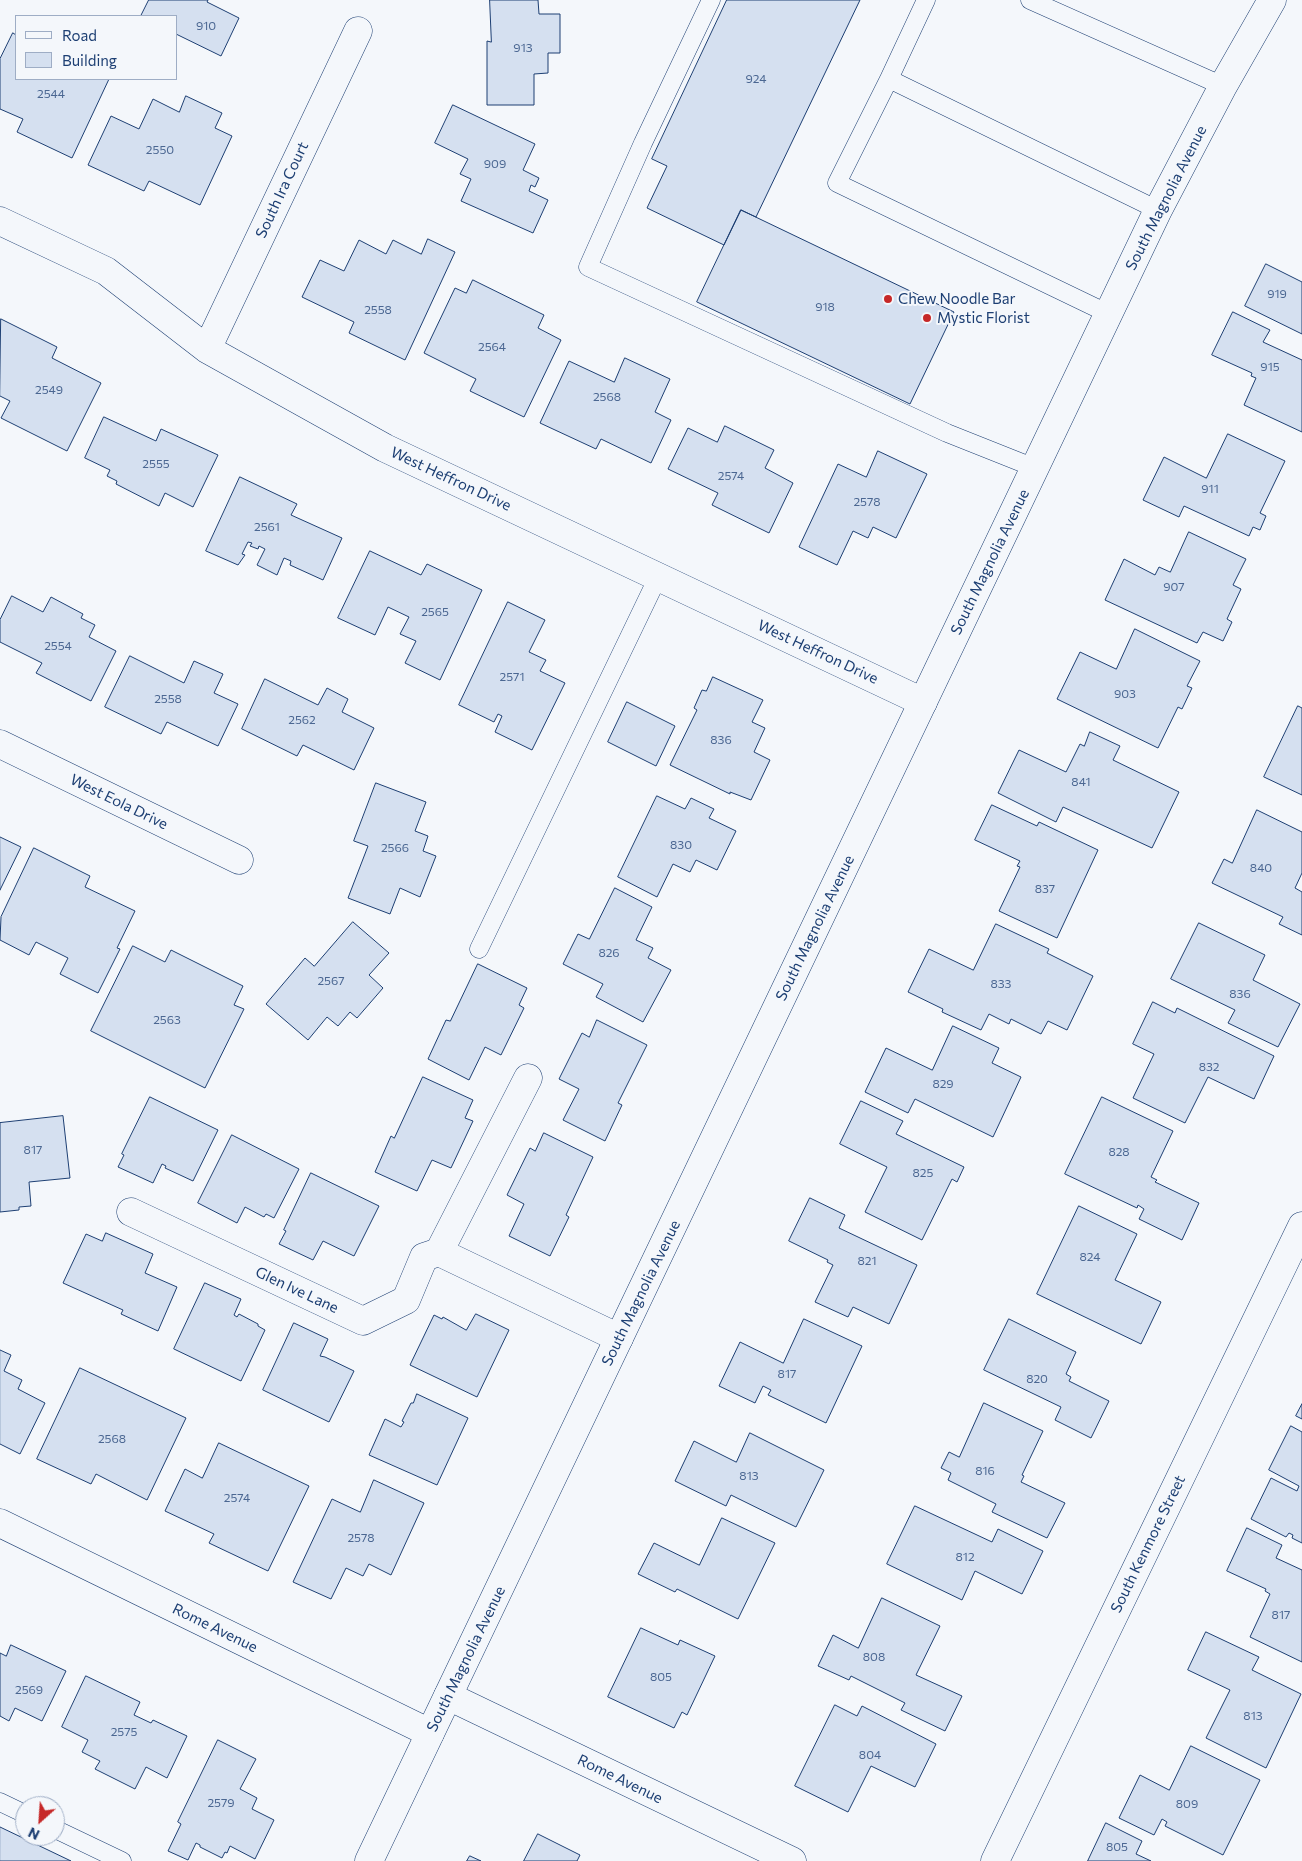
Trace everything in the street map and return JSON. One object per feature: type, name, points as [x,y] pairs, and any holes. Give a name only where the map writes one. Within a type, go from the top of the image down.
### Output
[{"type":"street","name":"South Magnolia Avenue","points":[[369,1861],[1158,210],[1222,86],[1272,0]]},
{"type":"street","name":"South Ira Court","points":[[207,349],[358,31]]},
{"type":"street","name":"West Heffron Drive","points":[[0,221],[106,271],[207,349],[385,448],[923,702]]},
{"type":"street","name":"West Eola Drive","points":[[0,744],[239,860]]},
{"type":"street","name":"Glen Ive Lane","points":[[131,1212],[363,1321],[406,1300],[424,1257],[439,1252],[528,1078]]},
{"type":"street","name":"South Kenmore Street","points":[[995,1861],[1302,1226]]},
{"type":"street","points":[[439,1252],[619,1338]]},
{"type":"street","name":"Rome Avenue","points":[[0,1524],[430,1733]]},
{"type":"street","name":"Rome Avenue","points":[[448,1696],[792,1861]]},
{"type":"lane","points":[[711,0],[643,143],[588,267],[947,433],[1035,468]]},
{"type":"lane","points":[[926,0],[837,182],[1109,314]]},
{"type":"lane","points":[[1030,0],[1222,86]]},
{"type":"lane","points":[[889,79],[1158,210]]},
{"type":"lane","points":[[479,949],[658,577]]},
{"type":"lane","points":[[0,1802],[15,1809]]},
{"type":"lane","points":[[65,1834],[122,1861]]},
{"type":"building","points":[[149,0],[208,0],[207,2],[239,18],[221,56],[178,35],[178,15],[142,15]]},
{"type":"building","points":[[490,0],[538,0],[539,14],[560,14],[560,53],[548,53],[548,73],[534,74],[534,105],[487,105],[487,41],[491,42]]},
{"type":"building","points":[[727,0],[860,0],[756,217],[741,210],[724,245],[647,208],[667,166],[652,159]]},
{"type":"building","points":[[13,33],[15,34],[15,80],[109,80],[72,158],[17,132],[23,119],[0,109],[0,59]]},
{"type":"building","points":[[186,96],[222,113],[215,128],[232,136],[200,205],[149,181],[144,191],[88,165],[111,116],[139,129],[153,99],[179,112]]},
{"type":"building","points":[[453,105],[535,144],[523,170],[539,178],[535,187],[531,185],[529,191],[548,200],[533,233],[461,201],[471,179],[460,174],[468,159],[435,143]]},
{"type":"building","points":[[741,210],[954,312],[910,404],[697,302]]},
{"type":"building","points":[[428,239],[455,252],[405,360],[349,333],[354,322],[302,297],[320,260],[344,271],[359,240],[386,254],[393,240],[421,254]]},
{"type":"building","points":[[1266,264],[1302,282],[1302,334],[1245,306]]},
{"type":"building","points":[[473,280],[544,315],[538,328],[561,340],[524,417],[470,391],[476,379],[424,353],[455,288],[466,293]]},
{"type":"building","points":[[1233,312],[1270,330],[1263,342],[1302,360],[1302,432],[1244,405],[1256,378],[1251,376],[1252,373],[1212,355]]},
{"type":"building","points":[[1,319],[57,347],[52,358],[101,383],[67,451],[1,418],[10,401],[0,396]]},
{"type":"building","points":[[625,358],[670,379],[655,412],[671,420],[651,463],[601,439],[596,449],[540,423],[569,361],[614,382]]},
{"type":"building","points":[[104,417],[156,441],[161,429],[218,455],[193,507],[165,493],[159,506],[116,484],[117,481],[107,476],[110,470],[85,458]]},
{"type":"building","points":[[725,426],[774,450],[765,468],[793,483],[769,533],[712,505],[718,493],[668,469],[688,428],[717,442]]},
{"type":"building","points":[[1228,434],[1285,461],[1260,513],[1266,516],[1260,530],[1253,527],[1249,536],[1184,506],[1179,517],[1143,500],[1164,457],[1206,478]]},
{"type":"building","points":[[878,451],[927,474],[896,538],[873,527],[868,538],[853,531],[837,565],[799,547],[838,464],[866,477]]},
{"type":"building","points":[[240,477],[297,504],[291,515],[342,538],[323,580],[290,565],[291,561],[284,558],[277,575],[257,565],[265,549],[259,546],[258,549],[250,546],[252,543],[248,542],[242,554],[245,555],[238,565],[206,551]]},
{"type":"building","points":[[1189,532],[1246,559],[1233,585],[1241,589],[1227,619],[1232,622],[1223,641],[1203,632],[1197,643],[1105,600],[1124,559],[1155,575],[1159,567],[1170,572]]},
{"type":"building","points":[[370,551],[421,575],[427,564],[482,590],[440,680],[405,663],[416,641],[400,634],[409,617],[388,607],[375,635],[338,618]]},
{"type":"building","points":[[12,596],[43,612],[51,597],[83,614],[81,618],[95,625],[89,637],[116,651],[91,701],[36,673],[42,663],[0,642],[0,620]]},
{"type":"building","points":[[508,602],[545,620],[529,652],[546,660],[540,671],[565,683],[532,750],[495,732],[502,716],[498,714],[494,722],[459,705]]},
{"type":"building","points":[[1135,629],[1200,661],[1187,686],[1192,688],[1182,709],[1178,707],[1158,748],[1057,699],[1080,652],[1116,669]]},
{"type":"building","points":[[130,656],[184,683],[194,661],[223,674],[214,693],[238,704],[218,746],[167,722],[161,734],[105,707]]},
{"type":"building","points":[[713,677],[763,700],[752,722],[765,728],[754,752],[770,760],[751,800],[730,792],[730,794],[670,765],[697,710],[694,708],[702,690],[706,691]]},
{"type":"building","points":[[265,679],[318,705],[327,688],[348,699],[342,712],[374,728],[354,770],[303,745],[297,756],[242,729]]},
{"type":"building","points":[[627,702],[675,726],[656,766],[608,742]]},
{"type":"building","points":[[1298,706],[1302,708],[1302,795],[1264,777]]},
{"type":"building","points":[[1090,732],[1120,746],[1113,760],[1179,792],[1152,848],[1063,807],[1056,822],[998,793],[1019,750],[1066,772],[1080,744],[1084,746]]},
{"type":"building","points":[[376,783],[426,802],[415,831],[428,836],[423,851],[436,856],[420,897],[400,888],[390,914],[348,898],[368,846],[354,841]]},
{"type":"building","points":[[657,796],[685,809],[691,798],[714,809],[709,818],[736,831],[717,870],[696,860],[690,872],[673,864],[657,897],[618,877]]},
{"type":"building","points":[[992,805],[1037,826],[1039,822],[1098,850],[1057,938],[999,911],[1020,867],[1017,866],[1020,861],[975,840]]},
{"type":"building","points":[[1257,810],[1302,832],[1302,873],[1295,888],[1302,892],[1302,935],[1279,924],[1283,917],[1212,883],[1224,859],[1232,863]]},
{"type":"building","points":[[0,837],[21,847],[0,890]]},
{"type":"building","points":[[34,848],[90,876],[85,887],[135,911],[117,948],[120,949],[98,993],[60,974],[68,958],[36,942],[29,955],[0,940],[1,917]]},
{"type":"building","points":[[615,888],[652,907],[636,940],[653,948],[648,958],[671,970],[643,1022],[596,997],[603,984],[563,964],[578,934],[589,939]]},
{"type":"building","points":[[353,922],[389,953],[369,975],[383,988],[357,1018],[350,1012],[338,1026],[327,1017],[308,1040],[266,1004],[305,958],[314,966]]},
{"type":"building","points":[[1199,923],[1265,955],[1253,980],[1300,1004],[1278,1047],[1228,1023],[1235,1010],[1171,979]]},
{"type":"building","points":[[996,924],[1049,949],[1047,953],[1093,976],[1067,1030],[1048,1021],[1041,1034],[1011,1019],[1009,1024],[989,1014],[981,1030],[942,1012],[943,1009],[908,992],[929,949],[973,970]]},
{"type":"building","points":[[133,946],[165,962],[171,950],[243,986],[234,1005],[244,1009],[205,1088],[91,1031]]},
{"type":"building","points":[[478,964],[527,988],[519,1005],[524,1008],[501,1055],[485,1047],[469,1080],[428,1059],[446,1020],[450,1021]]},
{"type":"building","points":[[1153,1002],[1175,1013],[1177,1008],[1274,1056],[1254,1099],[1208,1077],[1185,1123],[1133,1098],[1154,1054],[1133,1044]]},
{"type":"building","points":[[597,1020],[647,1045],[618,1103],[622,1105],[605,1141],[563,1120],[579,1089],[559,1079],[582,1033],[589,1037]]},
{"type":"building","points":[[953,1026],[999,1048],[992,1063],[1021,1077],[993,1137],[915,1099],[908,1113],[865,1092],[886,1048],[932,1070]]},
{"type":"building","points":[[423,1077],[473,1100],[465,1118],[473,1121],[451,1168],[432,1160],[417,1191],[375,1172],[391,1136],[394,1138]]},
{"type":"building","points":[[150,1097],[218,1130],[193,1181],[165,1168],[166,1166],[162,1164],[153,1183],[118,1167],[124,1155],[122,1154]]},
{"type":"building","points":[[1102,1097],[1173,1131],[1151,1177],[1157,1180],[1155,1182],[1199,1203],[1182,1240],[1139,1219],[1144,1209],[1138,1205],[1137,1208],[1065,1174]]},
{"type":"building","points":[[861,1101],[903,1121],[896,1134],[964,1167],[957,1182],[952,1179],[922,1240],[865,1212],[887,1167],[840,1144]]},
{"type":"building","points":[[63,1116],[70,1178],[29,1182],[31,1206],[19,1207],[19,1210],[0,1212],[0,1123]]},
{"type":"building","points":[[544,1133],[593,1157],[566,1215],[569,1217],[550,1256],[509,1236],[524,1204],[507,1195],[530,1148],[535,1151]]},
{"type":"building","points":[[232,1135],[299,1169],[274,1218],[266,1214],[264,1217],[245,1207],[237,1223],[198,1203]]},
{"type":"building","points":[[311,1173],[379,1206],[354,1256],[323,1241],[313,1260],[279,1244]]},
{"type":"building","points":[[810,1198],[845,1215],[839,1228],[917,1265],[889,1324],[853,1307],[848,1317],[815,1302],[833,1265],[827,1262],[828,1260],[789,1241]]},
{"type":"building","points":[[1079,1206],[1137,1234],[1115,1280],[1161,1302],[1141,1344],[1037,1294]]},
{"type":"building","points":[[106,1233],[153,1254],[145,1273],[177,1287],[158,1331],[121,1314],[123,1310],[63,1283],[86,1234],[102,1241]]},
{"type":"building","points":[[205,1283],[241,1299],[234,1315],[237,1317],[239,1314],[265,1330],[241,1381],[174,1349]]},
{"type":"building","points":[[476,1314],[509,1330],[477,1397],[410,1365],[434,1315],[442,1319],[443,1317],[466,1330]]},
{"type":"building","points":[[804,1319],[862,1346],[826,1423],[768,1395],[771,1390],[763,1386],[755,1403],[719,1386],[740,1342],[783,1363]]},
{"type":"building","points":[[1009,1319],[1076,1352],[1066,1374],[1071,1377],[1069,1381],[1109,1401],[1091,1438],[1055,1420],[1061,1407],[984,1370]]},
{"type":"building","points":[[294,1323],[328,1339],[320,1356],[354,1371],[329,1422],[263,1390]]},
{"type":"building","points":[[0,1350],[11,1355],[4,1371],[22,1380],[18,1389],[45,1403],[20,1454],[0,1444]]},
{"type":"building","points":[[80,1368],[186,1418],[147,1500],[96,1474],[91,1484],[37,1459]]},
{"type":"building","points":[[417,1394],[468,1418],[437,1485],[369,1455],[385,1419],[401,1427],[404,1422],[402,1421]]},
{"type":"building","points":[[984,1403],[1043,1431],[1022,1475],[1024,1476],[1021,1482],[1065,1503],[1047,1538],[992,1512],[996,1504],[948,1480],[951,1473],[941,1468],[949,1452],[959,1457]]},
{"type":"building","points":[[1302,1404],[1302,1419],[1296,1416]]},
{"type":"building","points":[[1291,1426],[1302,1432],[1302,1543],[1292,1538],[1293,1535],[1289,1533],[1286,1537],[1251,1519],[1271,1478],[1297,1491],[1299,1486],[1269,1470]]},
{"type":"building","points":[[750,1433],[824,1470],[796,1527],[731,1495],[726,1506],[675,1481],[694,1441],[736,1462]]},
{"type":"building","points":[[219,1443],[309,1486],[268,1571],[209,1543],[214,1534],[165,1511],[185,1469],[202,1478]]},
{"type":"building","points":[[374,1480],[424,1503],[391,1575],[369,1564],[363,1576],[346,1568],[331,1599],[293,1582],[332,1499],[360,1512]]},
{"type":"building","points":[[915,1506],[992,1542],[998,1529],[1043,1551],[1022,1594],[975,1571],[962,1600],[887,1564]]},
{"type":"building","points":[[722,1518],[775,1543],[738,1619],[677,1589],[675,1592],[638,1574],[654,1543],[699,1565]]},
{"type":"building","points":[[1247,1528],[1282,1545],[1276,1558],[1302,1570],[1302,1662],[1250,1637],[1270,1594],[1265,1591],[1266,1589],[1227,1571]]},
{"type":"building","points":[[882,1598],[940,1626],[916,1675],[962,1696],[945,1731],[901,1710],[905,1703],[851,1676],[849,1680],[818,1666],[833,1635],[858,1648]]},
{"type":"building","points":[[641,1628],[678,1645],[680,1640],[715,1656],[687,1715],[682,1712],[674,1728],[608,1697]]},
{"type":"building","points":[[1206,1632],[1259,1657],[1252,1670],[1301,1694],[1266,1768],[1206,1738],[1230,1690],[1188,1670]]},
{"type":"building","points":[[11,1645],[66,1671],[42,1721],[15,1708],[9,1721],[0,1716],[0,1653],[6,1656]]},
{"type":"building","points":[[86,1676],[140,1702],[134,1715],[151,1723],[153,1720],[187,1736],[167,1778],[146,1767],[135,1789],[95,1769],[100,1761],[82,1752],[88,1740],[62,1727]]},
{"type":"building","points":[[835,1705],[857,1716],[862,1706],[936,1744],[915,1787],[871,1766],[848,1812],[795,1786]]},
{"type":"building","points":[[218,1740],[256,1759],[240,1789],[257,1798],[252,1809],[274,1820],[255,1859],[230,1846],[222,1858],[196,1843],[188,1860],[168,1851],[181,1824],[178,1822]]},
{"type":"building","points":[[1191,1746],[1260,1780],[1223,1855],[1165,1826],[1167,1822],[1162,1819],[1154,1835],[1119,1818],[1140,1775],[1169,1790]]},
{"type":"building","points":[[1106,1823],[1142,1841],[1136,1854],[1151,1861],[1088,1861]]},
{"type":"building","points":[[0,1827],[15,1834],[15,1846],[40,1846],[71,1861],[0,1861]]},
{"type":"building","points":[[538,1834],[580,1855],[577,1861],[524,1861]]},
{"type":"building","points":[[470,1856],[481,1861],[467,1861]]},
{"type":"place","name":"Chew Noodle Bar","points":[[888,299]]},
{"type":"place","name":"Mystic Florist","points":[[927,318]]}]
